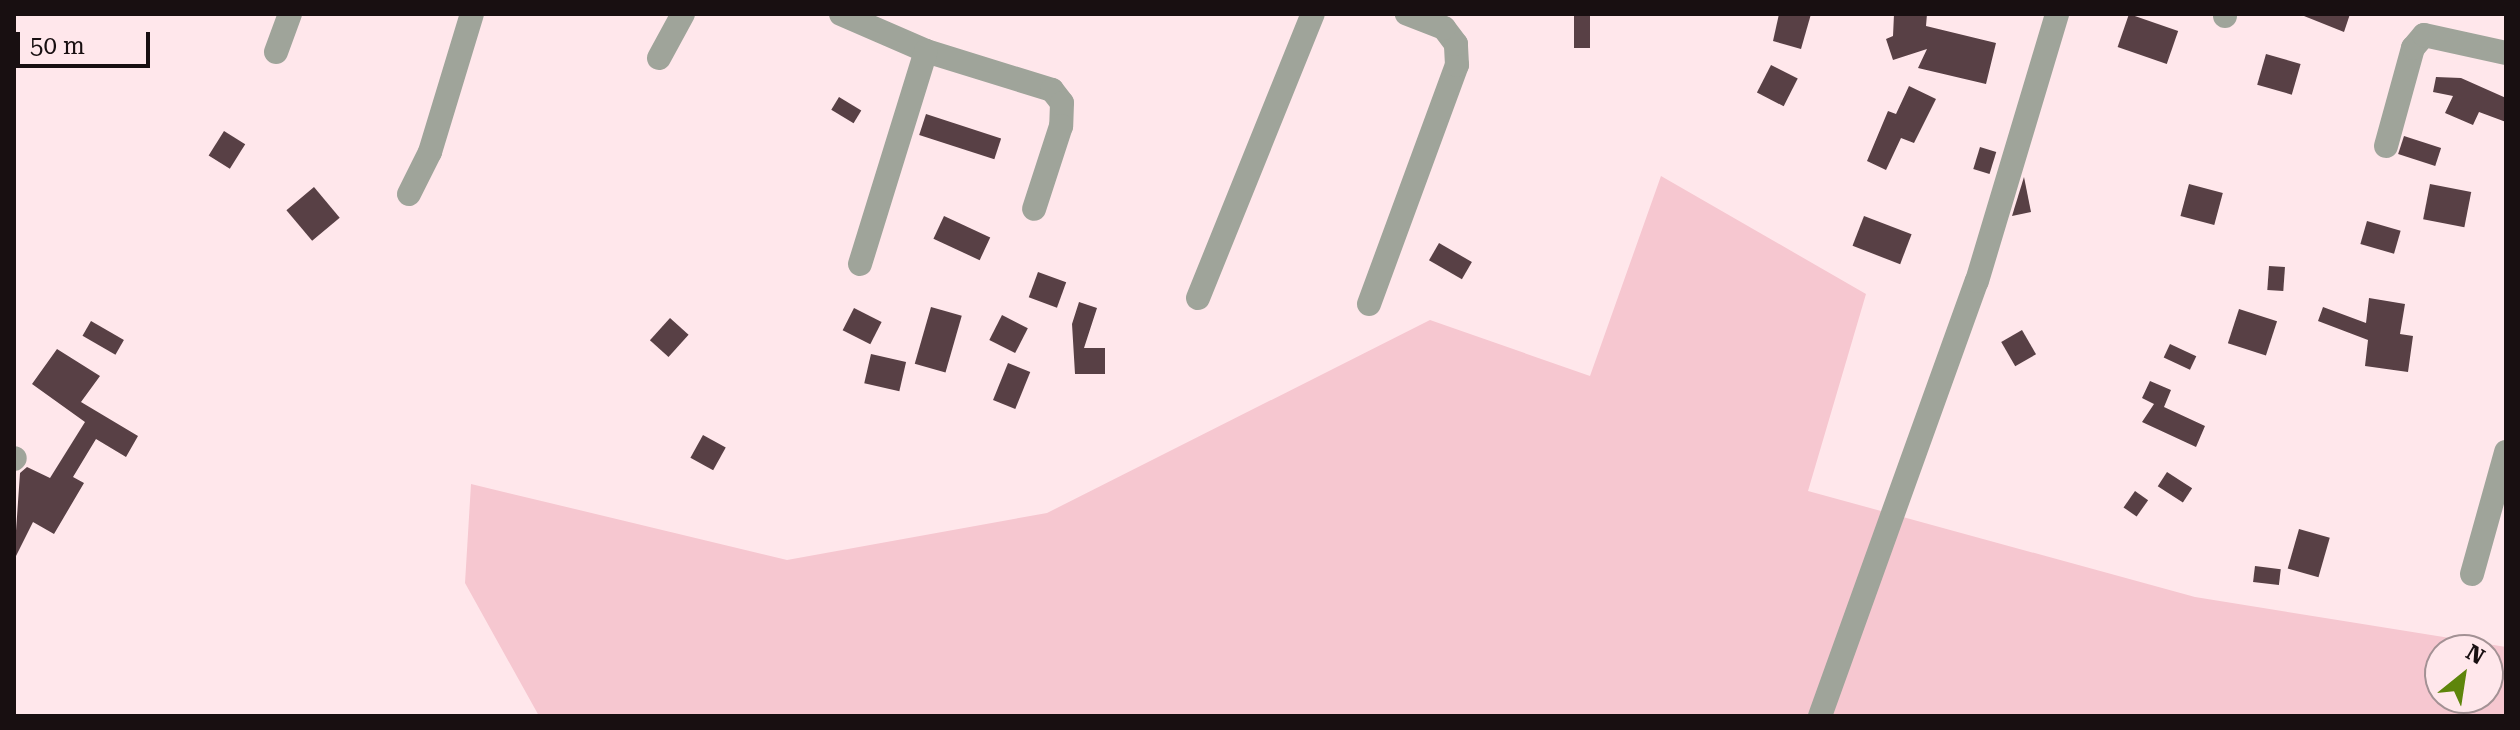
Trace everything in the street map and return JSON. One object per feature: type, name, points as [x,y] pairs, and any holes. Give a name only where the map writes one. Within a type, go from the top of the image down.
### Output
[{"type":"street","points":[[276,52],[290,14]]},
{"type":"street","points":[[409,194],[430,152],[472,14]]},
{"type":"street","points":[[659,58],[683,14]]},
{"type":"street","points":[[841,14],[926,51],[1052,90],[1062,103],[1034,209]]},
{"type":"street","points":[[1198,298],[1313,14]]},
{"type":"street","points":[[1369,304],[1457,65],[1456,44],[1444,28],[1407,14]]},
{"type":"street","points":[[1820,716],[1977,281],[2057,14]]},
{"type":"street","points":[[2386,146],[2413,48],[2424,35],[2506,53]]},
{"type":"street","points":[[860,264],[926,51]]},
{"type":"street","points":[[2472,574],[2506,452]]},
{"type":"shaded area","points":[[1661,176],[1866,294],[1808,491],[2195,597],[2425,634],[2424,714],[2504,714],[2506,647],[2506,716],[539,716],[465,583],[471,484],[787,560],[1047,513],[1430,320],[1590,376]]},
{"type":"building","points":[[1574,14],[1590,14],[1590,48],[1574,48]]},
{"type":"building","points":[[1779,14],[1811,14],[1801,49],[1773,41]]},
{"type":"building","points":[[1894,14],[1927,14],[1926,26],[1996,43],[1986,84],[1918,68],[1927,49],[1893,60],[1886,39],[1893,36]]},
{"type":"building","points":[[2129,14],[2178,31],[2167,64],[2118,47]]},
{"type":"building","points":[[2299,14],[2350,14],[2344,32]]},
{"type":"building","points":[[2266,54],[2301,64],[2292,95],[2257,85]]},
{"type":"building","points":[[1771,65],[1798,79],[1784,106],[1757,93]]},
{"type":"building","points":[[2436,77],[2461,78],[2506,98],[2506,122],[2479,112],[2473,125],[2445,113],[2453,96],[2433,92]]},
{"type":"building","points":[[1909,86],[1936,99],[1914,143],[1901,138],[1886,170],[1867,161],[1888,111],[1896,114]]},
{"type":"building","points":[[839,97],[861,110],[854,123],[831,110]]},
{"type":"building","points":[[926,114],[1001,138],[994,159],[919,135]]},
{"type":"building","points":[[224,131],[245,144],[230,169],[209,156]]},
{"type":"building","points":[[2404,136],[2441,148],[2435,166],[2398,154]]},
{"type":"building","points":[[1980,147],[1996,152],[1990,174],[1973,169]]},
{"type":"building","points":[[2024,177],[2031,212],[2012,216]]},
{"type":"building","points":[[2189,184],[2223,193],[2214,225],[2180,216]]},
{"type":"building","points":[[2430,184],[2471,192],[2464,227],[2423,219]]},
{"type":"building","points":[[314,187],[340,218],[312,241],[286,210]]},
{"type":"building","points":[[944,216],[990,238],[980,260],[933,239]]},
{"type":"building","points":[[1864,216],[1912,234],[1900,264],[1853,246]]},
{"type":"building","points":[[2367,221],[2401,231],[2394,254],[2360,244]]},
{"type":"building","points":[[1439,243],[1472,262],[1462,279],[1429,260]]},
{"type":"building","points":[[2269,266],[2285,267],[2283,291],[2267,290]]},
{"type":"building","points":[[1038,272],[1066,282],[1057,308],[1029,297]]},
{"type":"building","points":[[2369,298],[2405,304],[2400,334],[2413,336],[2408,372],[2365,366],[2368,340],[2318,321],[2323,307],[2366,323]]},
{"type":"building","points":[[1079,302],[1097,308],[1084,348],[1105,348],[1105,374],[1075,374],[1072,324]]},
{"type":"building","points":[[931,307],[962,316],[945,373],[915,364]]},
{"type":"building","points":[[854,308],[882,322],[870,344],[843,330]]},
{"type":"building","points":[[2239,309],[2277,321],[2266,356],[2228,343]]},
{"type":"building","points":[[1002,315],[1028,328],[1015,353],[989,340]]},
{"type":"building","points":[[670,318],[689,335],[669,357],[650,340]]},
{"type":"building","points":[[91,321],[124,340],[115,355],[82,336]]},
{"type":"building","points":[[2022,330],[2036,354],[2015,366],[2001,342]]},
{"type":"building","points":[[2170,344],[2196,356],[2190,370],[2164,358]]},
{"type":"building","points":[[57,349],[100,376],[81,402],[138,436],[126,457],[96,439],[73,477],[84,483],[54,534],[33,522],[14,560],[20,473],[27,467],[50,478],[85,422],[32,384]]},
{"type":"building","points":[[871,354],[906,362],[899,391],[864,383]]},
{"type":"building","points":[[1008,363],[1030,372],[1015,409],[993,400]]},
{"type":"building","points":[[2150,381],[2171,390],[2164,407],[2205,426],[2196,447],[2142,422],[2154,404],[2142,398]]},
{"type":"building","points":[[703,435],[726,448],[713,470],[690,458]]},
{"type":"building","points":[[2167,472],[2192,488],[2183,503],[2158,486]]},
{"type":"building","points":[[2135,491],[2148,500],[2137,517],[2124,507]]},
{"type":"building","points":[[2299,529],[2330,538],[2318,577],[2288,568]]},
{"type":"building","points":[[2255,566],[2281,569],[2279,585],[2253,582]]}]
